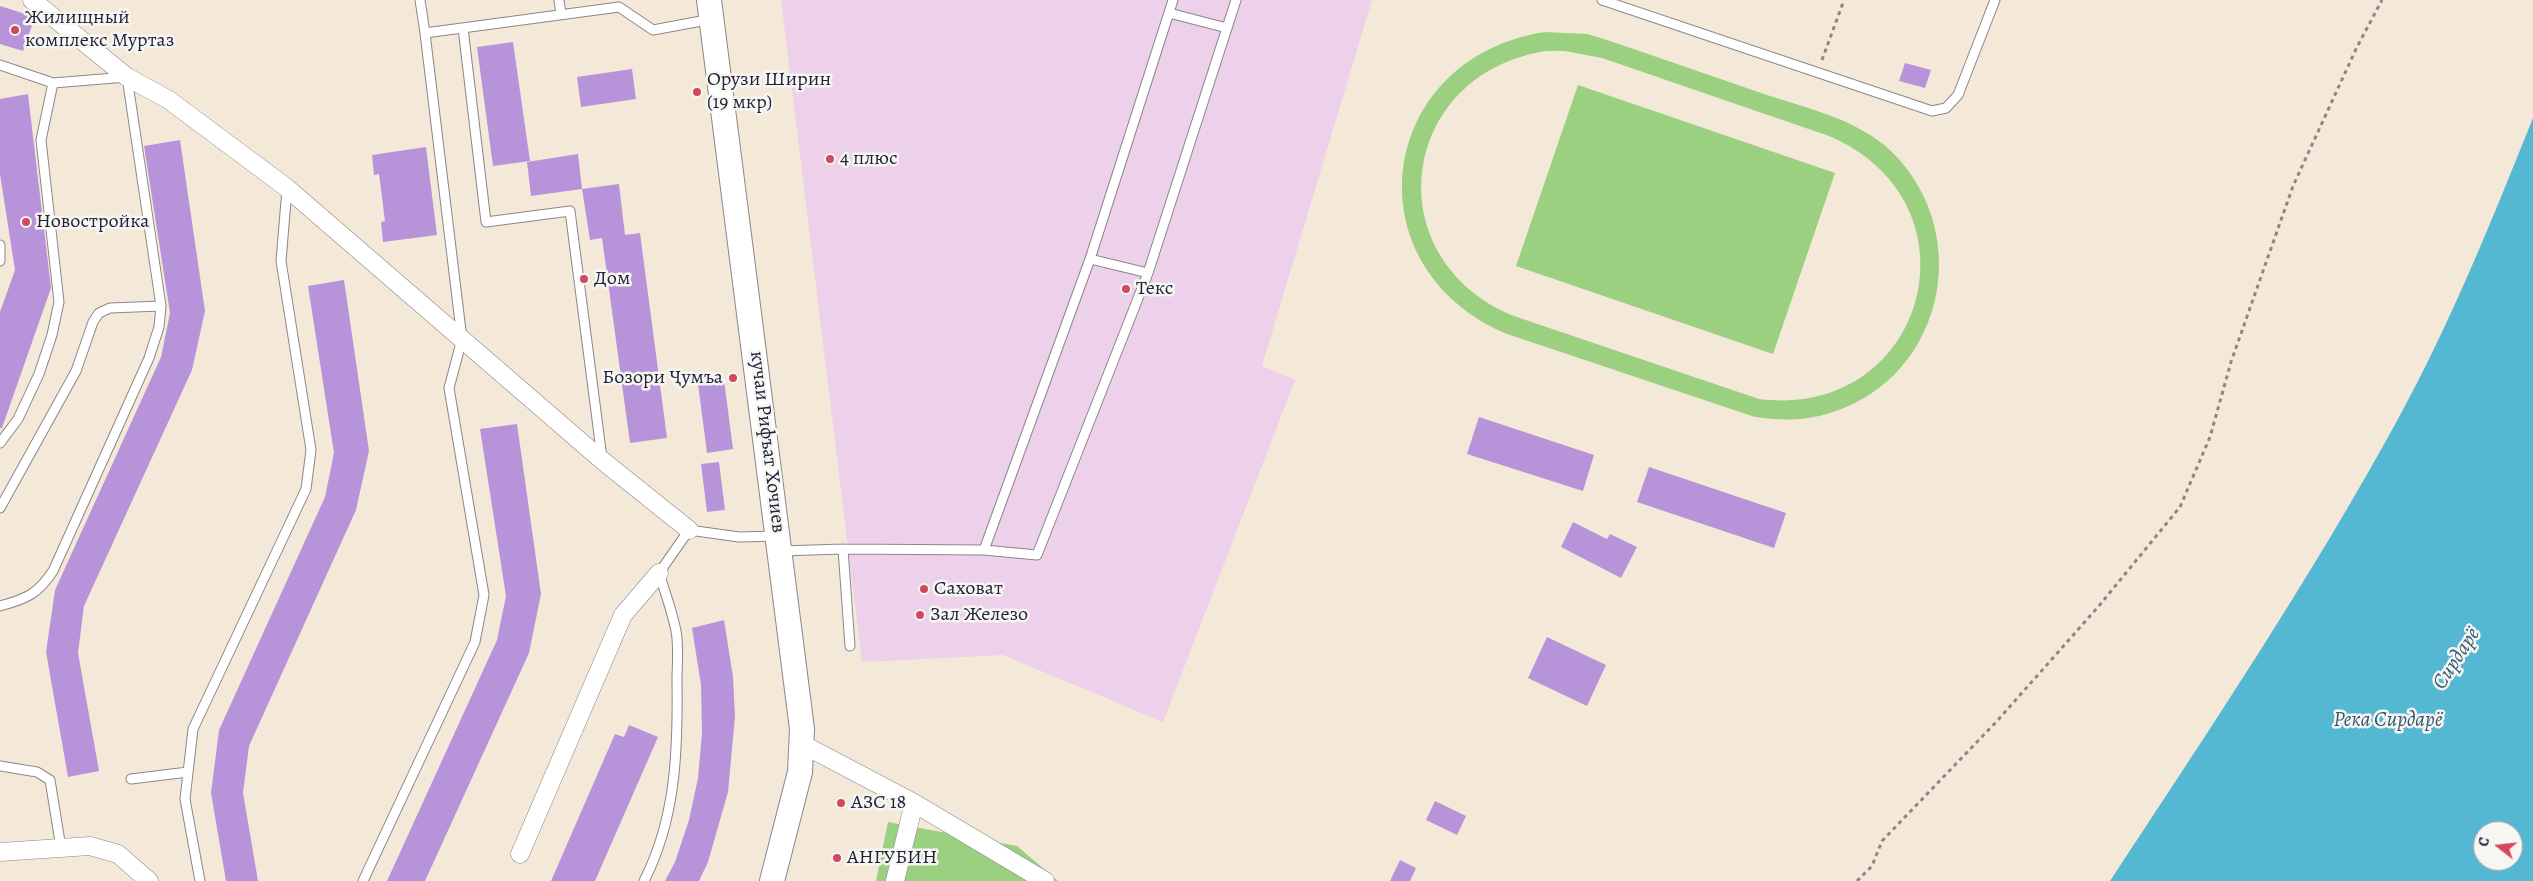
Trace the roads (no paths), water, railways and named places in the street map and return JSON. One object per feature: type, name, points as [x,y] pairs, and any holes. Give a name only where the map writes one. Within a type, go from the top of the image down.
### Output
[{"type":"main road","name":"кучаи Рифъат Хочиев","points":[[710,9],[800,701],[802,744],[800,772],[772,881]]},
{"type":"street","points":[[32,0],[127,77],[169,100],[287,188],[603,461],[689,530]]},
{"type":"street","points":[[520,854],[623,615],[659,573]]},
{"type":"street","points":[[802,744],[914,803],[1045,881]]},
{"type":"street","points":[[895,881],[914,803]]},
{"type":"street","points":[[0,852],[90,846],[118,854],[149,881]]},
{"type":"lane","points":[[363,881],[476,642],[484,595],[449,388],[462,339],[420,0]]},
{"type":"lane","points":[[559,0],[561,14]]},
{"type":"lane","points":[[984,550],[1090,259],[1173,0]]},
{"type":"lane","points":[[644,881],[658,854],[663,836],[674,772],[677,696],[676,634],[672,611],[659,573],[689,530],[780,544],[843,549],[984,550],[1037,555],[1148,273],[1236,0]]},
{"type":"lane","points":[[1602,0],[1932,112],[1946,108],[1958,95],[1995,0]]},
{"type":"lane","points":[[425,33],[620,7],[653,30],[710,9]]},
{"type":"lane","points":[[1169,13],[1227,28]]},
{"type":"lane","points":[[463,28],[486,222],[570,211],[603,461]]},
{"type":"lane","points":[[0,65],[53,83],[127,77],[161,306],[159,327],[150,358],[53,571],[44,586],[25,599],[0,606]]},
{"type":"lane","points":[[0,443],[18,419],[39,374],[52,335],[59,302],[42,140],[53,83]]},
{"type":"lane","points":[[200,881],[185,799],[193,729],[306,489],[311,450],[281,261],[287,188]]},
{"type":"lane","points":[[0,245],[0,261]]},
{"type":"lane","points":[[1090,259],[1148,273]]},
{"type":"lane","points":[[0,508],[76,371],[93,322],[99,313],[110,308],[161,306]]},
{"type":"lane","points":[[843,549],[850,646]]},
{"type":"lane","points":[[0,766],[37,772],[50,780],[61,848]]},
{"type":"lane","points":[[130,779],[188,772]]},
{"type":"water","name":"Река Сирдарё","points":[[2533,118],[2533,881],[2110,881],[2259,653],[2365,478],[2436,345],[2486,232]]},
{"type":"place","name":"Жилищный комплекс Муртаз","points":[[15,30]]},
{"type":"place","name":"Орузи Ширин (19 мкр)","points":[[697,92]]},
{"type":"place","name":"4 плюс","points":[[830,159]]},
{"type":"place","name":"Новостройка","points":[[26,222]]},
{"type":"place","name":"Дом","points":[[584,279]]},
{"type":"place","name":"Текс","points":[[1126,289]]},
{"type":"place","name":"Бозори Ҷумъа","points":[[733,378]]},
{"type":"place","name":"Саховат","points":[[924,589]]},
{"type":"place","name":"Зал Железо","points":[[920,615]]},
{"type":"place","name":"АЗС 18","points":[[841,803]]},
{"type":"place","name":"АНГУБИН","points":[[837,858]]},
{"type":"water label","name":"Сирдарё","points":[[2457,659]]}]
